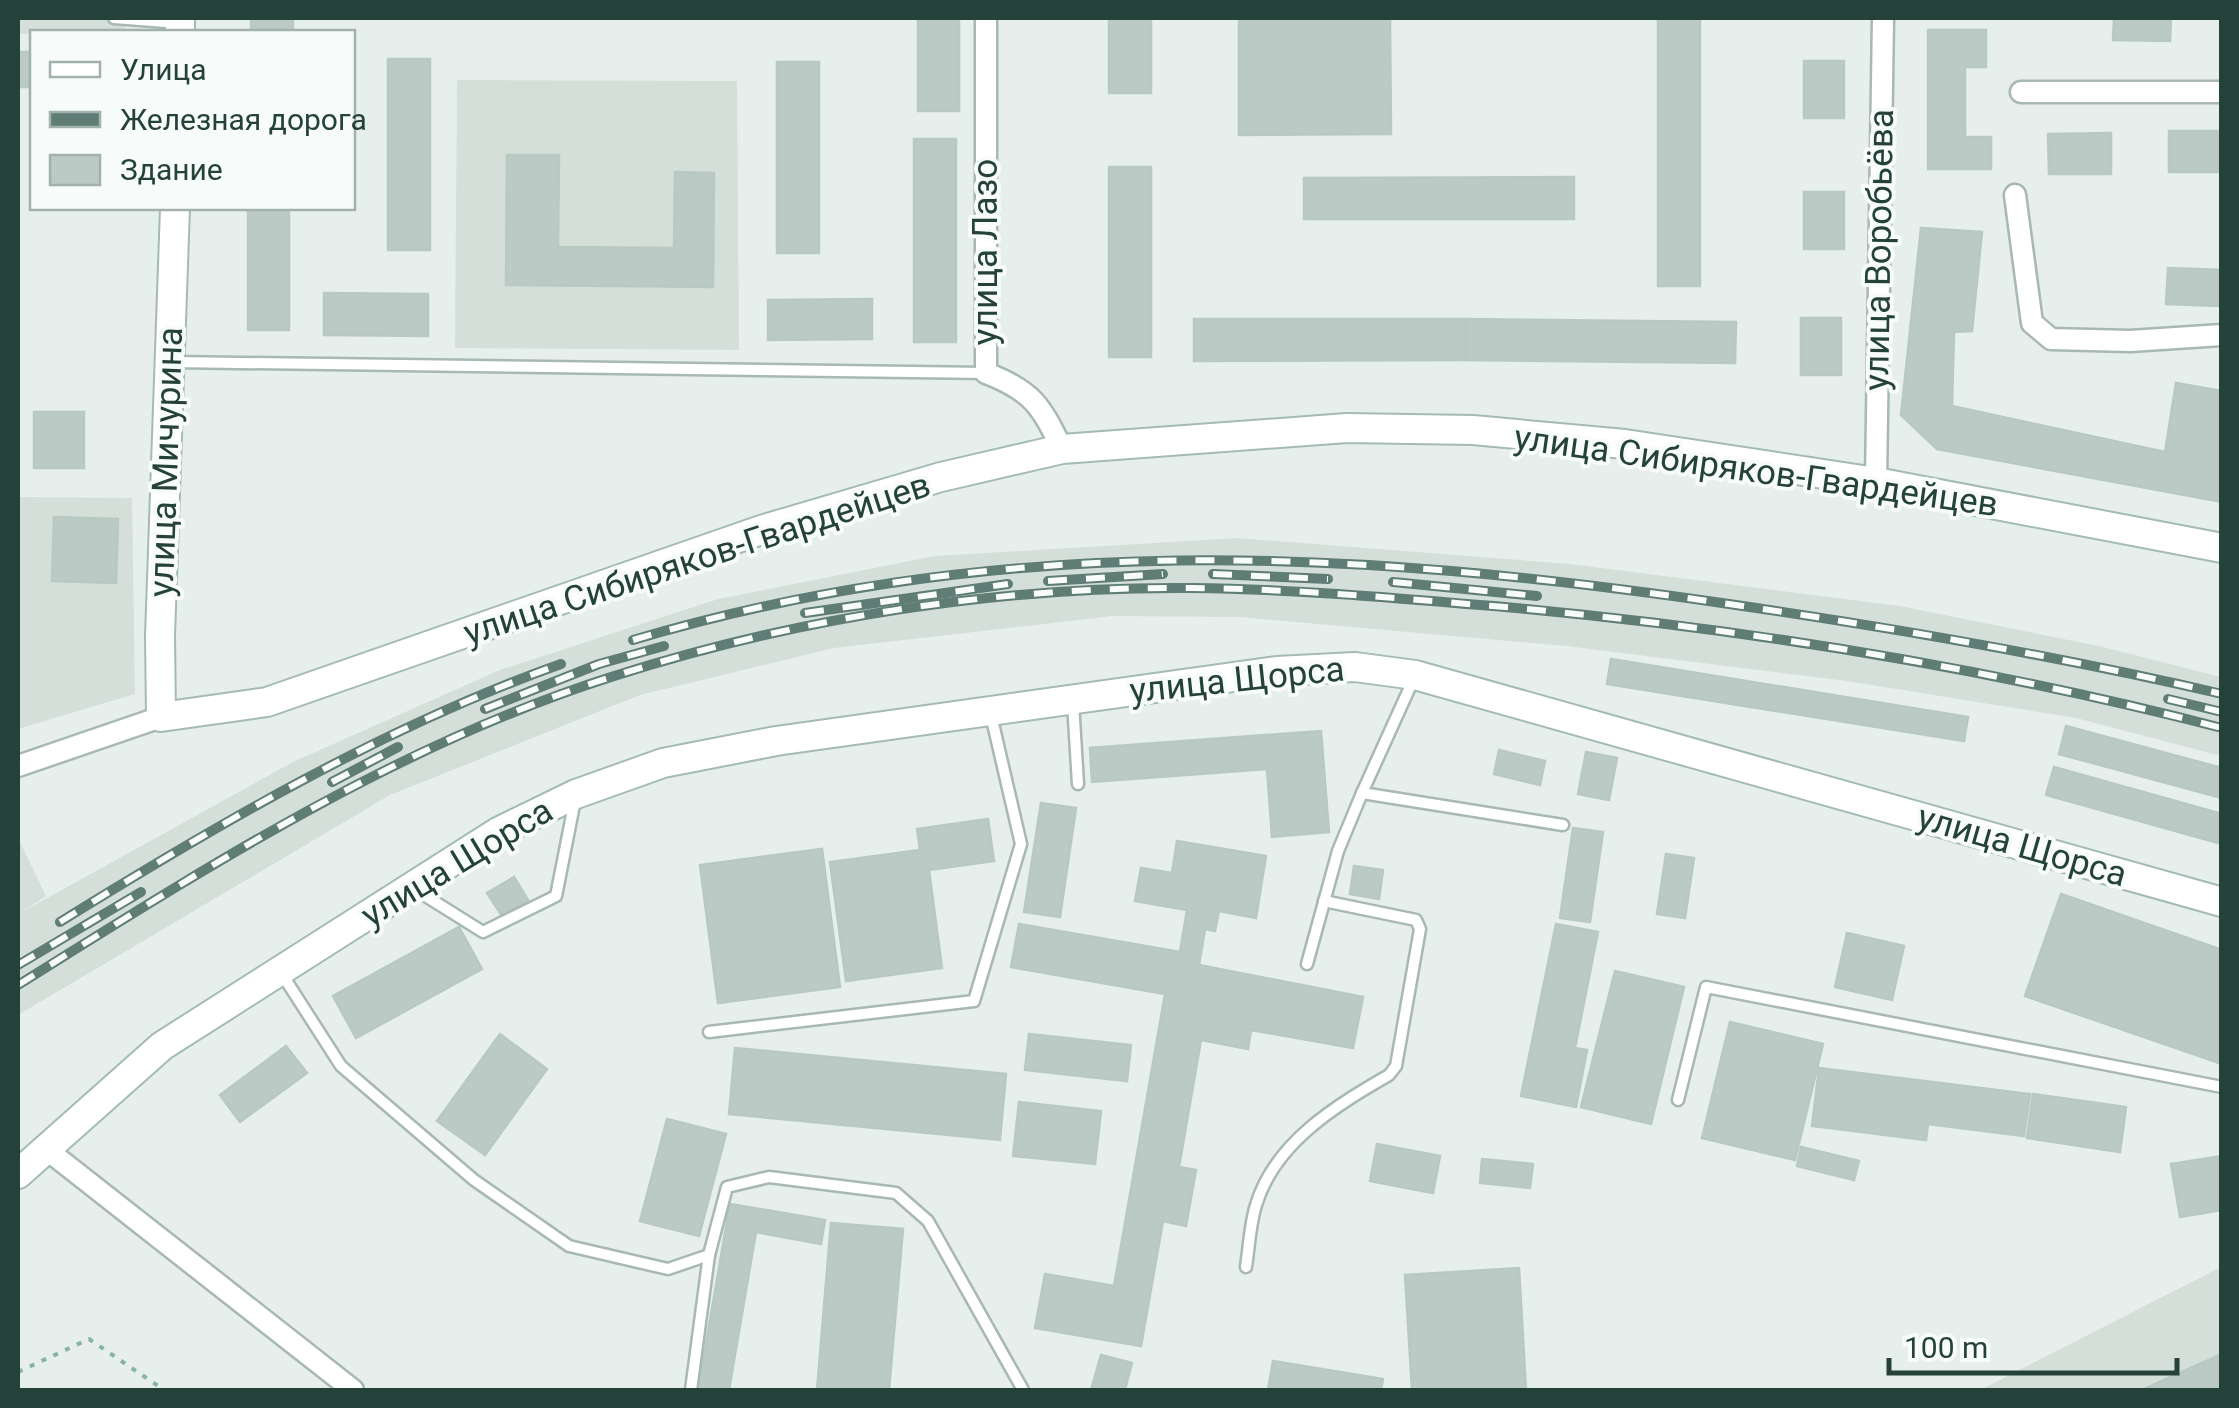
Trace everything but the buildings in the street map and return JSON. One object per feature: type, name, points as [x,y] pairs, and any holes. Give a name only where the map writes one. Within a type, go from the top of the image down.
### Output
[{"type":"street","name":"улица Лазо","points":[[986,18],[986,374],[1013,383],[1040,403],[1062,449]]},
{"type":"street","name":"улица Воробьёва","points":[[1876,482],[1883,18]]},
{"type":"street","points":[[2021,92],[2222,92]]},
{"type":"street","points":[[2015,194],[2032,323],[2051,340],[2130,341],[2222,335]]},
{"type":"street","name":"улица Мичурина","points":[[161,717],[175,210]]},
{"type":"street","name":"улица Сибиряков-Гвардейцев","points":[[22,760],[161,717],[268,702],[761,530],[941,477],[1062,449],[1347,428],[1473,430],[1625,444],[1876,482],[2222,548]]},
{"type":"street","name":"улица Щорса","points":[[18,1174],[162,1046],[498,832],[576,794],[663,764],[990,709],[1277,670],[1355,667],[1416,675],[2222,902]]},
{"type":"street","points":[[46,1149],[353,1390]]},
{"type":"lane","points":[[114,18],[180,24]]},
{"type":"lane","points":[[170,362],[986,374]]},
{"type":"lane","points":[[1308,964],[1324,901],[1362,793],[1416,675]]},
{"type":"lane","points":[[1072,697],[1078,784]]},
{"type":"lane","points":[[709,1032],[974,1001],[1021,844],[990,709]]},
{"type":"lane","points":[[1362,793],[1563,825]]},
{"type":"lane","points":[[412,887],[484,932],[556,896],[576,794]]},
{"type":"lane","points":[[1246,1267],[1255,1207],[1277,1167],[1303,1132],[1390,1075],[1396,1066],[1420,928],[1416,920],[1324,901]]},
{"type":"lane","points":[[280,970],[341,1066],[474,1180],[570,1246],[668,1268],[709,1255]]},
{"type":"lane","points":[[1678,1100],[1706,987],[2222,1087]]},
{"type":"lane","points":[[691,1390],[709,1255],[726,1188],[769,1177],[896,1193],[928,1221],[1023,1390]]},
{"type":"path","points":[[18,1372],[89,1339],[164,1390]]},
{"type":"shaded area","points":[[18,18],[125,18],[125,30],[30,30],[30,34],[18,34]]},
{"type":"shaded area","points":[[457,80],[737,81],[739,350],[455,348]]},
{"type":"shaded area","points":[[18,497],[132,498],[135,694],[18,729]]},
{"type":"shaded area","points":[[1238,538],[1570,564],[1900,606],[2103,647],[2221,677],[2221,756],[2076,718],[1847,681],[1566,646],[1239,617],[1113,616],[834,648],[640,695],[390,795],[18,1015],[18,838],[46,896],[22,912],[293,762],[500,670],[718,599],[935,556]]},
{"type":"shaded area","points":[[2221,1267],[2221,1390],[1980,1390]]},
{"type":"railway","points":[[633,640],[770,605],[907,581],[1043,566],[1178,560],[1314,562],[1451,571],[1729,604],[1976,644],[2222,694]]},
{"type":"railway","points":[[1048,581],[1163,574]]},
{"type":"railway","points":[[1213,574],[1328,579]]},
{"type":"railway","points":[[1393,582],[1537,596]]},
{"type":"railway","points":[[805,613],[1008,584]]},
{"type":"railway","points":[[18,985],[305,812],[455,737],[532,705],[611,677],[752,638],[825,622],[972,600],[1119,589],[1232,589],[1395,598],[1605,617],[1783,640],[1959,669],[2222,728]]},
{"type":"railway","points":[[485,709],[599,664],[664,646]]},
{"type":"railway","points":[[60,922],[242,813],[367,747],[561,664]]},
{"type":"railway","points":[[2168,699],[2222,712]]},
{"type":"railway","points":[[332,782],[398,747]]},
{"type":"railway","points":[[18,965],[141,892]]}]
